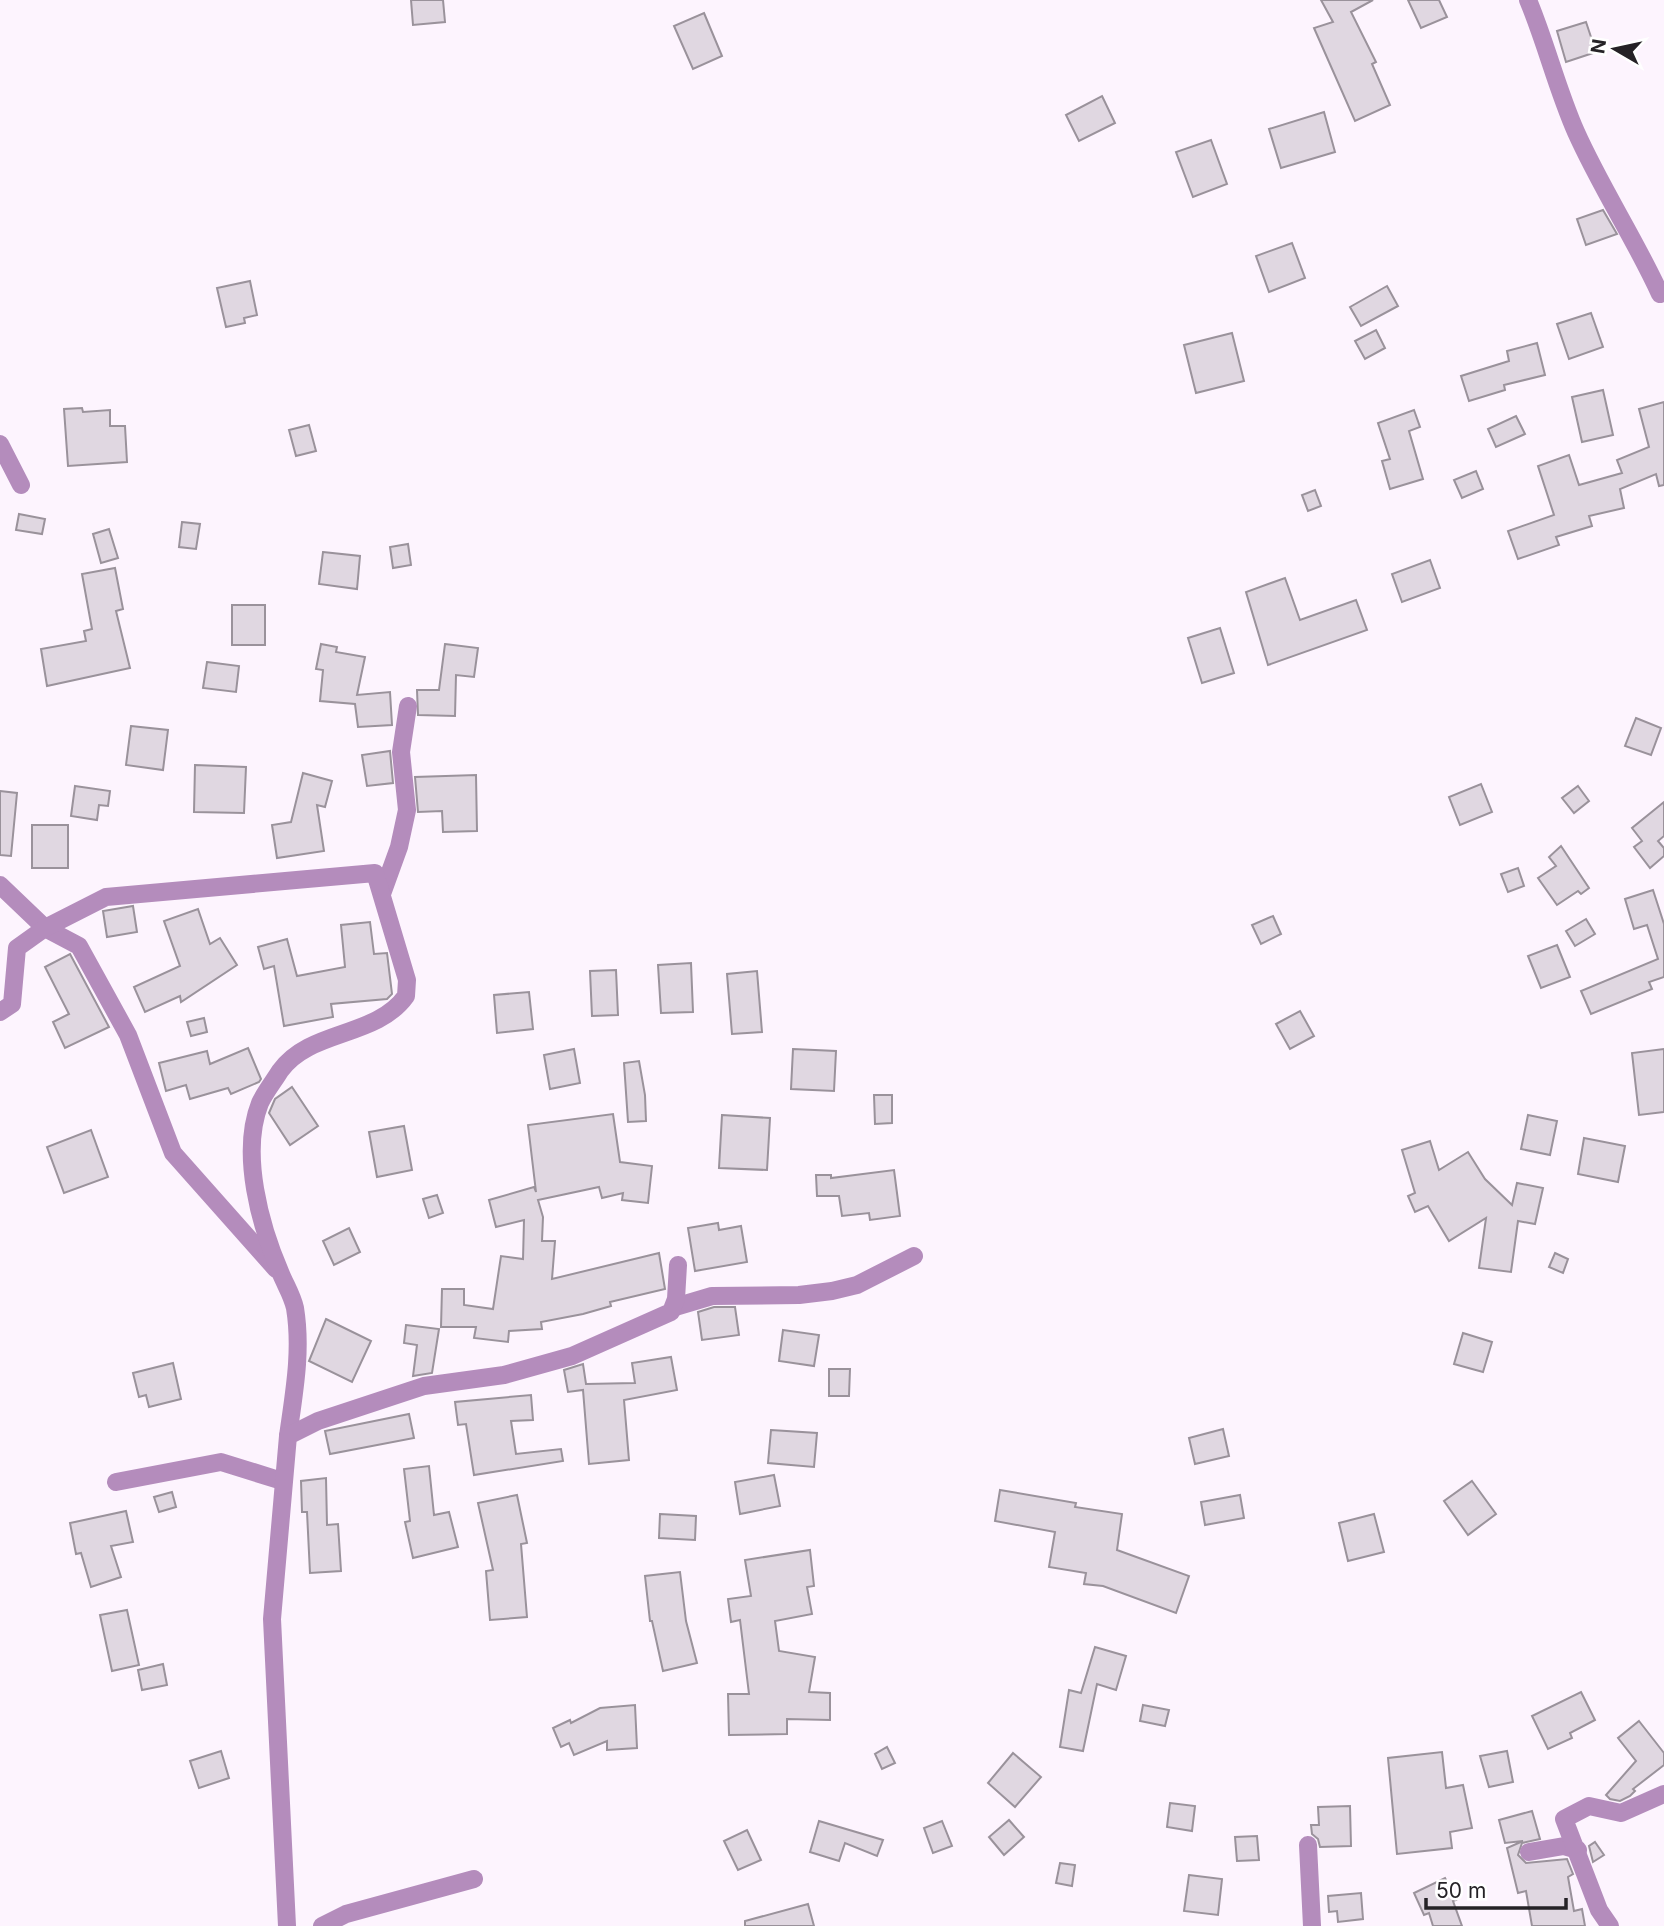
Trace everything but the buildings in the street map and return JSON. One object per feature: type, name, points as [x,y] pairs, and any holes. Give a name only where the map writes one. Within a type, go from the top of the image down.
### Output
[{"type":"street","points":[[1528,0],[1575,130],[1609,202],[1640,251],[1660,294],[1664,290]]},
{"type":"street","points":[[0,444],[21,485]]},
{"type":"street","points":[[382,894],[399,848],[407,810],[401,752],[408,706]]},
{"type":"street","points":[[0,1012],[12,1004],[18,948],[45,928],[106,897],[375,873],[407,980],[406,996],[387,1016],[313,1045],[283,1068],[261,1101],[252,1149],[255,1192],[281,1274],[290,1290],[298,1334],[282,1481],[272,1619],[287,1926]]},
{"type":"street","points":[[0,885],[45,928],[79,946],[128,1035],[173,1153],[281,1274]]},
{"type":"street","points":[[675,1307],[712,1296],[832,1291],[857,1285],[914,1256]]},
{"type":"street","points":[[288,1436],[318,1421],[424,1386],[504,1375],[572,1356],[671,1312],[675,1307],[678,1265]]},
{"type":"street","points":[[116,1482],[220,1462],[282,1481]]},
{"type":"street","points":[[1610,1926],[1599,1910],[1564,1819],[1589,1807],[1621,1812],[1664,1794]]},
{"type":"street","points":[[1308,1845],[1312,1926]]},
{"type":"street","points":[[1529,1852],[1564,1846],[1578,1850]]},
{"type":"street","points":[[322,1926],[346,1914],[474,1880]]}]
